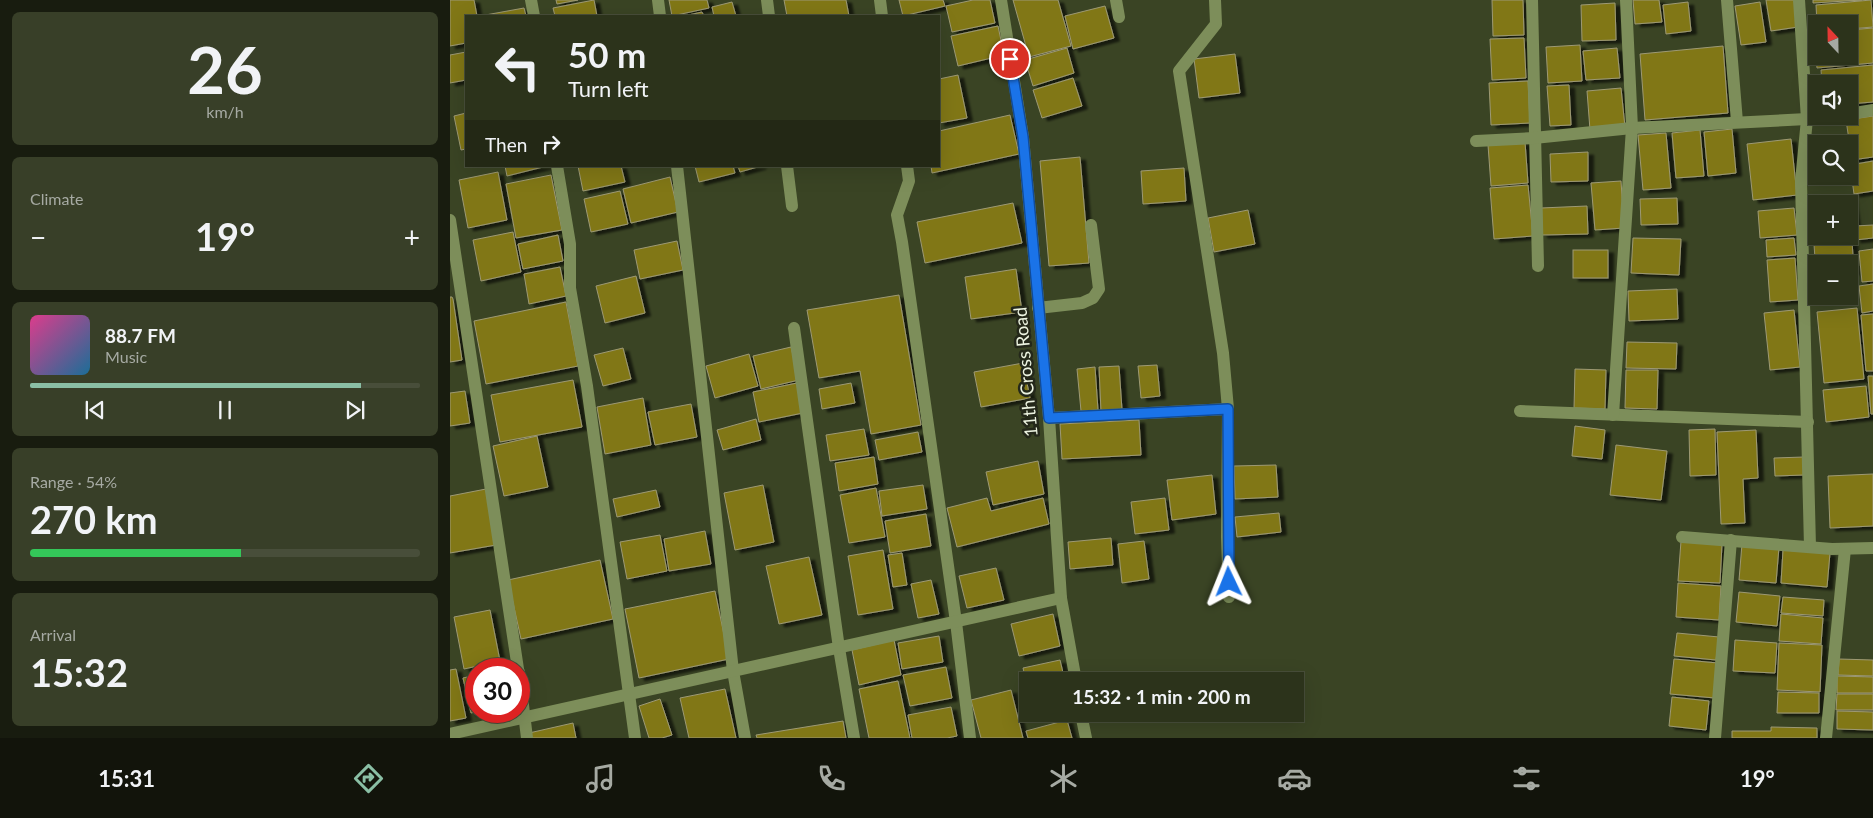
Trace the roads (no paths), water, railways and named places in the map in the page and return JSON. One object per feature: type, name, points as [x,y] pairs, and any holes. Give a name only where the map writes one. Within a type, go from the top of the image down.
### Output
[{"type":"street","points":[[531,0],[534,15]]},
{"type":"street","points":[[658,0],[660,15]]},
{"type":"street","points":[[767,0],[769,15]]},
{"type":"street","points":[[880,0],[882,15]]},
{"type":"street","name":"11th Cross Road","points":[[1001,0],[1023,137],[1049,418],[1061,598],[1074,672]]},
{"type":"street","points":[[1116,0],[1119,17]]},
{"type":"street","points":[[1215,0],[1216,24],[1179,71],[1223,353],[1228,409],[1227,537],[1230,597]]},
{"type":"street","points":[[1532,0],[1538,266]]},
{"type":"street","points":[[1613,415],[1632,128],[1626,0]]},
{"type":"street","points":[[1727,0],[1737,122]]},
{"type":"street","points":[[1799,0],[1807,119],[1801,181],[1810,547]]},
{"type":"street","points":[[1858,112],[1873,110]]},
{"type":"street","points":[[1476,141],[1534,138],[1632,128],[1807,119]]},
{"type":"street","points":[[557,167],[570,244],[570,288],[587,386],[635,738]]},
{"type":"street","points":[[677,167],[733,671],[745,738]]},
{"type":"street","points":[[787,167],[792,206]]},
{"type":"street","points":[[906,167],[909,181],[897,216],[956,622],[970,738]]},
{"type":"street","points":[[450,220],[516,658]]},
{"type":"street","points":[[1038,308],[1082,303],[1093,298],[1099,289],[1091,225]]},
{"type":"street","points":[[794,328],[838,648],[854,738]]},
{"type":"street","points":[[1049,418],[1228,409]]},
{"type":"street","points":[[1520,411],[1808,422]]},
{"type":"street","points":[[1682,537],[1810,547],[1873,548]]},
{"type":"street","points":[[1715,738],[1731,540]]},
{"type":"street","points":[[1826,738],[1845,549]]},
{"type":"street","points":[[530,715],[1061,598]]},
{"type":"street","points":[[1083,722],[1086,738]]},
{"type":"street","points":[[450,734],[496,723]]},
{"type":"street","points":[[526,723],[527,738]]}]
